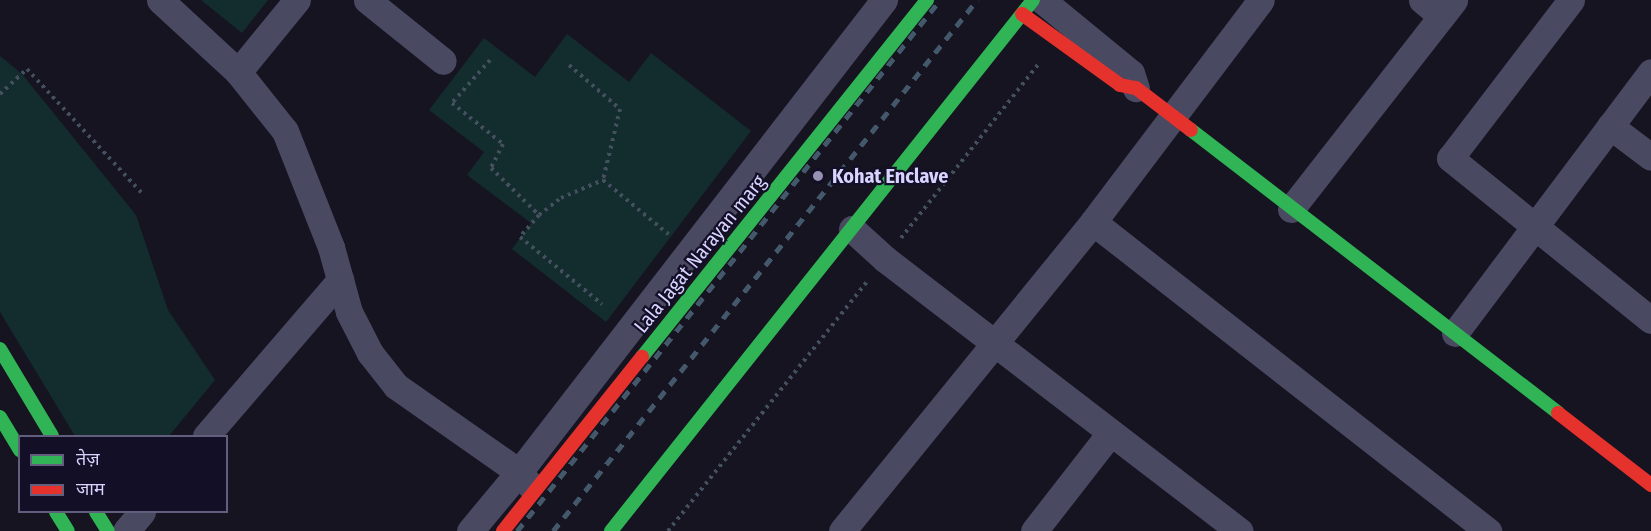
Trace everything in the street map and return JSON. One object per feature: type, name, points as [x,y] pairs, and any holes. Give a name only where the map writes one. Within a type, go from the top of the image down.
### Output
[{"type":"main road","name":"Lala Jagat Narayan marg","points":[[503,531],[527,482],[927,0]]},
{"type":"main road","points":[[611,531],[1032,7],[1033,0]]},
{"type":"main road","points":[[1136,88],[1651,485]]},
{"type":"main road","points":[[0,349],[51,435]]},
{"type":"main road","points":[[0,417],[18,447]]},
{"type":"main road","points":[[57,513],[68,531]]},
{"type":"main road","points":[[97,513],[108,531]]},
{"type":"street","points":[[160,0],[237,72],[285,131],[312,194],[348,312],[370,353],[396,386],[527,482]]},
{"type":"street","points":[[237,72],[297,0]]},
{"type":"street","points":[[842,531],[1093,222],[1261,0]]},
{"type":"street","points":[[1571,0],[1450,158],[1651,320]]},
{"type":"street","points":[[372,1],[443,61]]},
{"type":"street","points":[[470,531],[527,482],[690,252],[873,4],[899,35]]},
{"type":"street","points":[[1291,209],[1439,5]]},
{"type":"street","points":[[1032,7],[1131,73],[1136,88]]},
{"type":"street","points":[[1455,333],[1651,72]]},
{"type":"street","points":[[1610,126],[1651,157]]},
{"type":"street","points":[[1093,222],[1471,526]]},
{"type":"street","points":[[852,229],[885,259],[1240,531]]},
{"type":"street","points":[[207,435],[340,280]]},
{"type":"street","points":[[1036,530],[1111,432]]},
{"type":"street","points":[[126,531],[141,513]]},
{"type":"path","points":[[490,60],[453,103],[503,144],[491,168],[539,215]]},
{"type":"path","points":[[569,65],[620,109],[603,180]]},
{"type":"path","points":[[0,94],[27,69],[141,192]]},
{"type":"path","points":[[603,180],[690,252]]},
{"type":"path","points":[[602,304],[520,237],[539,215],[561,198],[603,180]]},
{"type":"green space","points":[[201,0],[268,0],[242,33]]},
{"type":"green space","points":[[567,34],[629,82],[651,53],[751,131],[606,322],[512,249],[531,223],[467,175],[484,152],[429,110],[484,38],[535,77]]},
{"type":"green space","points":[[0,56],[22,74],[136,215],[168,310],[215,380],[170,435],[74,435],[0,312]]},
{"type":"railway","points":[[517,531],[940,0]]},
{"type":"railway","points":[[553,531],[977,0]]},
{"type":"traffic: fast","points":[[642,357],[927,0]]},
{"type":"traffic: fast","points":[[611,531],[1033,0]]},
{"type":"traffic: fast","points":[[1191,130],[1558,413]]},
{"type":"traffic: fast","points":[[0,349],[51,435]]},
{"type":"traffic: fast","points":[[0,417],[18,447]]},
{"type":"traffic: fast","points":[[57,513],[68,531]]},
{"type":"traffic: fast","points":[[97,513],[108,531]]},
{"type":"traffic: jam","points":[[1022,14],[1120,85],[1136,88],[1191,130]]},
{"type":"traffic: jam","points":[[503,531],[642,357]]},
{"type":"traffic: jam","points":[[1558,413],[1651,485]]},
{"type":"place","name":"Kohat Enclave","points":[[818,176]]}]
